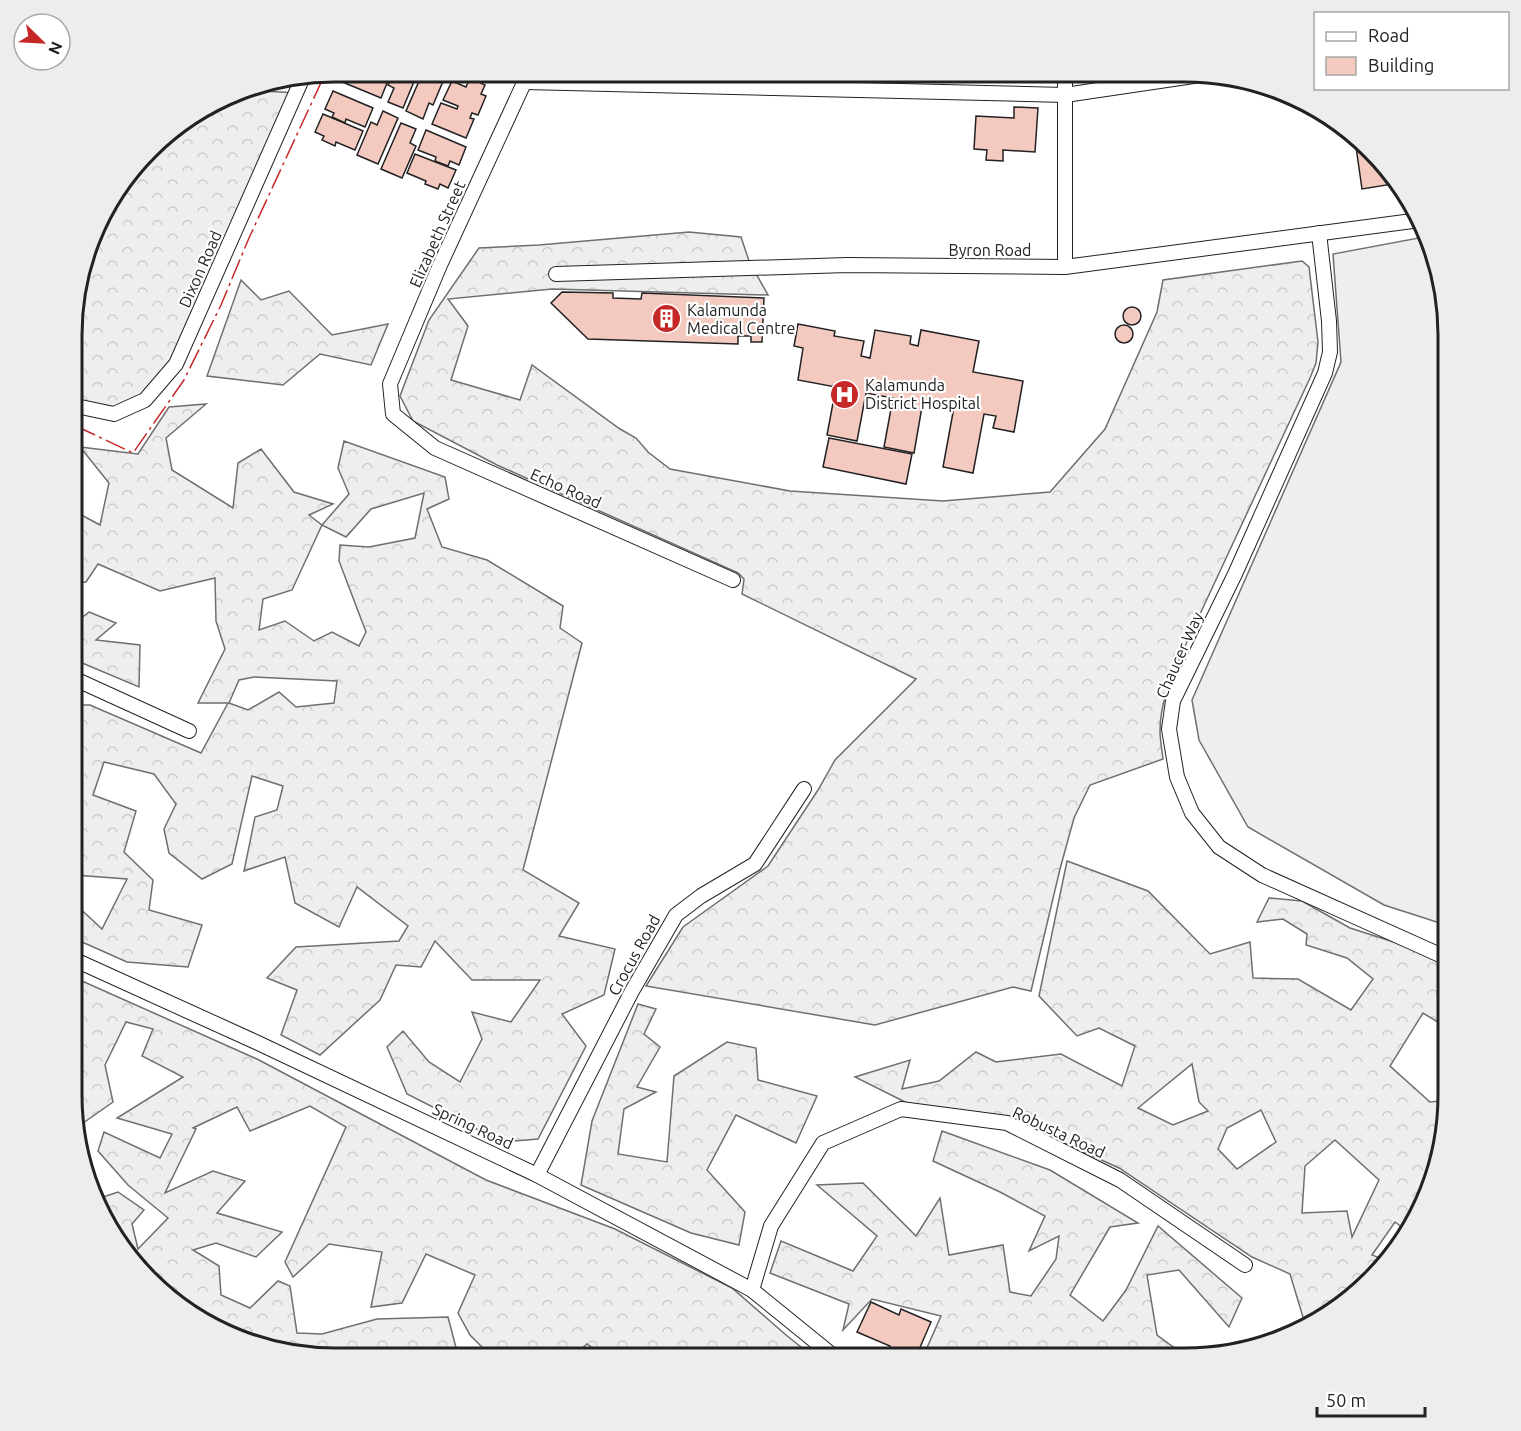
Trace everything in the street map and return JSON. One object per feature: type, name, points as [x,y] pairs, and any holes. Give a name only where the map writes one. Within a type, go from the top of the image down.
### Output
[{"type":"street","name":"Elizabeth Street","points":[[393,414],[390,384],[441,265],[525,82]]},
{"type":"street","points":[[685,82],[1065,94],[1150,82]]},
{"type":"street","points":[[1065,82],[1065,267]]},
{"type":"street","name":"Dixon Road","points":[[82,407],[114,414],[145,400],[176,364],[299,85]]},
{"type":"street","name":"Byron Road","points":[[556,273],[847,266],[1065,267],[1411,221]]},
{"type":"street","name":"Chaucer Way","points":[[1318,233],[1329,321],[1330,352],[1325,373],[1235,574],[1173,701],[1169,729],[1177,777],[1192,813],[1219,847],[1262,875],[1438,954]]},
{"type":"street","name":"Echo Road","points":[[393,414],[435,448],[733,580]]},
{"type":"street","points":[[82,682],[189,731]]},
{"type":"street","name":"Crocus Road","points":[[537,1175],[632,991],[676,915],[701,896],[755,864],[804,789]]},
{"type":"street","name":"Spring Road","points":[[82,963],[537,1175],[752,1290],[823,1348]]},
{"type":"street","name":"Robusta Road","points":[[752,1290],[771,1226],[823,1143],[901,1109],[1007,1123],[1120,1180],[1245,1265]]},
{"type":"green space","points":[[269,91],[297,93],[176,364],[145,400],[114,414],[82,406],[82,336],[87,286],[91,270],[116,209],[145,169],[169,145],[209,116]]},
{"type":"green space","points":[[689,232],[741,237],[749,261],[768,295],[552,289],[448,299],[468,326],[451,380],[520,400],[532,365],[620,429],[636,438],[648,452],[670,469],[790,491],[943,501],[1050,492],[1105,429],[1157,312],[1163,280],[1302,261],[1309,267],[1318,342],[1316,363],[1173,675],[1160,721],[1163,759],[1090,785],[1074,818],[1031,991],[1013,987],[875,1025],[646,986],[683,927],[768,866],[835,760],[916,679],[742,594],[744,579],[738,573],[497,465],[413,421],[400,396],[429,320],[479,248]]},
{"type":"green space","points":[[1419,238],[1434,286],[1438,319],[1438,922],[1384,905],[1248,827],[1199,740],[1192,700],[1341,362],[1333,254]]},
{"type":"green space","points":[[241,280],[261,300],[289,291],[332,335],[388,324],[371,365],[320,354],[283,385],[207,376]]},
{"type":"green space","points":[[206,404],[166,438],[172,470],[233,508],[238,463],[261,449],[294,492],[333,504],[309,515],[322,525],[349,494],[338,468],[344,441],[445,477],[449,499],[427,509],[442,547],[487,560],[563,606],[560,628],[582,643],[523,870],[579,903],[559,936],[615,949],[604,995],[562,1014],[586,1046],[538,1139],[502,1142],[407,1094],[387,1047],[403,1031],[429,1062],[460,1082],[482,1039],[472,1012],[511,1022],[540,980],[472,980],[435,941],[421,967],[396,965],[380,1000],[320,1055],[281,1035],[297,990],[267,978],[296,947],[399,941],[408,926],[357,887],[339,927],[295,903],[285,857],[244,871],[255,817],[277,810],[283,786],[252,776],[232,864],[202,879],[169,853],[164,829],[176,804],[154,774],[104,762],[93,795],[136,811],[124,852],[153,880],[149,910],[202,925],[188,967],[127,962],[82,942],[82,910],[102,929],[127,879],[82,876],[82,705],[90,705],[201,753],[228,703],[198,703],[225,649],[216,621],[215,578],[160,591],[98,564],[86,582],[82,582],[82,515],[100,525],[109,483],[82,447],[138,454],[169,407]],"holes":[[[424,493],[415,538],[369,547],[340,545],[339,561],[366,632],[359,646],[332,632],[314,641],[285,621],[259,630],[263,599],[292,590],[322,525],[346,537],[371,509]],[[254,677],[337,681],[334,703],[296,707],[279,692],[248,710],[229,703],[239,680]]]},
{"type":"green space","points":[[89,612],[116,623],[96,640],[140,645],[139,687],[82,663],[82,618]]},
{"type":"green space","points":[[1067,861],[1148,891],[1210,954],[1250,942],[1253,978],[1298,979],[1351,1010],[1373,979],[1347,958],[1306,945],[1307,934],[1283,919],[1257,922],[1269,898],[1302,901],[1350,928],[1425,952],[1438,962],[1438,1022],[1423,1013],[1390,1066],[1430,1102],[1438,1101],[1434,1145],[1430,1161],[1405,1222],[1402,1227],[1395,1222],[1372,1255],[1379,1258],[1352,1286],[1326,1306],[1304,1319],[1290,1274],[1252,1257],[1119,1168],[1016,1121],[907,1103],[855,1077],[910,1060],[902,1089],[939,1081],[976,1052],[996,1062],[1061,1054],[1122,1086],[1135,1046],[1099,1028],[1077,1036],[1039,996]],"holes":[[[1192,1064],[1199,1102],[1208,1111],[1173,1125],[1138,1108]],[[1261,1110],[1276,1142],[1237,1169],[1218,1149],[1227,1128]],[[1335,1140],[1379,1180],[1352,1237],[1347,1211],[1302,1213],[1305,1166]]]},
{"type":"green space","points":[[82,981],[257,1059],[486,1180],[615,1229],[732,1288],[802,1348],[593,1348],[587,1344],[582,1348],[483,1348],[470,1335],[458,1313],[475,1275],[426,1254],[402,1303],[371,1307],[382,1252],[329,1244],[293,1277],[285,1262],[346,1127],[310,1106],[250,1131],[237,1107],[193,1128],[196,1129],[165,1193],[213,1171],[245,1181],[217,1213],[282,1232],[256,1257],[216,1243],[193,1250],[219,1266],[221,1295],[250,1308],[278,1281],[290,1286],[297,1333],[322,1334],[377,1319],[448,1317],[456,1348],[319,1348],[286,1344],[241,1330],[209,1315],[169,1286],[145,1262],[125,1236],[104,1197],[118,1192],[144,1210],[132,1224],[138,1249],[168,1218],[128,1185],[98,1151],[104,1132],[160,1158],[172,1134],[117,1118],[183,1077],[142,1056],[153,1029],[126,1022],[105,1065],[113,1102],[84,1122],[82,1095]]},
{"type":"green space","points":[[638,1004],[656,1009],[644,1034],[660,1047],[637,1087],[656,1092],[624,1109],[618,1154],[667,1162],[674,1076],[727,1042],[756,1048],[758,1080],[817,1096],[796,1143],[736,1115],[707,1170],[745,1212],[739,1245],[691,1233],[581,1185],[592,1121]]},
{"type":"green space","points":[[942,1131],[1050,1170],[1138,1223],[1110,1227],[1070,1295],[1103,1321],[1126,1290],[1158,1226],[1242,1298],[1229,1327],[1179,1270],[1147,1275],[1157,1335],[1175,1348],[927,1348],[941,1316],[872,1299],[843,1330],[849,1304],[770,1273],[781,1241],[853,1271],[877,1236],[817,1185],[863,1183],[916,1236],[940,1198],[949,1255],[1003,1245],[1010,1292],[1031,1296],[1056,1259],[1059,1236],[1029,1251],[1045,1216],[933,1161]]},
{"type":"green space","points":[[1255,1339],[1228,1345],[1236,1342]]},
{"type":"building","points":[[342,82],[387,82],[381,98]]},
{"type":"building","points":[[389,82],[414,82],[403,108],[388,102],[394,88],[388,85]]},
{"type":"building","points":[[419,82],[443,82],[433,105],[429,103],[423,119],[406,111]]},
{"type":"building","points":[[452,82],[466,87],[468,82],[479,82],[485,85],[481,94],[486,96],[478,115],[472,113],[470,118],[474,119],[466,138],[432,124],[441,103],[457,109],[458,106],[443,100]]},
{"type":"building","points":[[333,91],[373,108],[365,127],[346,119],[345,123],[332,117],[334,113],[325,109]]},
{"type":"building","points":[[1014,107],[1038,108],[1035,152],[1003,150],[1003,161],[986,160],[987,150],[974,149],[976,116],[1014,118]]},
{"type":"building","points":[[383,111],[398,118],[378,164],[357,155],[371,122],[377,125]]},
{"type":"building","points":[[323,114],[363,131],[355,150],[336,142],[335,146],[322,140],[324,136],[315,132]]},
{"type":"building","points":[[401,123],[416,129],[410,143],[416,146],[402,178],[381,169]]},
{"type":"building","points":[[426,130],[466,147],[459,165],[450,161],[448,166],[435,161],[436,157],[418,150]]},
{"type":"building","points":[[1356,149],[1376,169],[1387,185],[1362,189]]},
{"type":"building","points":[[415,154],[456,170],[448,188],[440,184],[438,189],[407,173]]},
{"type":"building","name":"Kalamunda Medical Centre","points":[[562,292],[613,293],[613,298],[641,299],[642,293],[764,298],[762,342],[751,342],[751,336],[738,336],[738,344],[588,339],[551,303]]},
{"type":"building","points":[[1128,307],[1136,307],[1141,312],[1139,323],[1128,325],[1123,320],[1123,312]]},
{"type":"building","points":[[798,324],[835,331],[834,336],[864,341],[861,356],[870,358],[875,330],[911,336],[910,344],[918,346],[921,330],[979,341],[973,372],[1023,381],[1014,432],[993,428],[996,416],[984,414],[973,473],[943,467],[954,407],[923,401],[914,453],[884,447],[893,398],[866,393],[857,441],[827,435],[836,387],[798,380],[803,348],[794,346]]},
{"type":"building","points":[[1120,325],[1128,325],[1133,330],[1131,341],[1120,343],[1115,338],[1115,330]]},
{"type":"building","points":[[829,438],[912,454],[906,484],[823,467]]},
{"type":"building","points":[[871,1302],[899,1315],[901,1309],[931,1322],[920,1348],[889,1348],[890,1346],[857,1332]]},
{"type":"power","points":[[82,429],[133,453],[184,380],[221,305],[249,238],[321,83]]},
{"type":"place","name":"Kalamunda Medical Centre","points":[[666,319]]},
{"type":"place","name":"Kalamunda District Hospital","points":[[844,394]]}]
